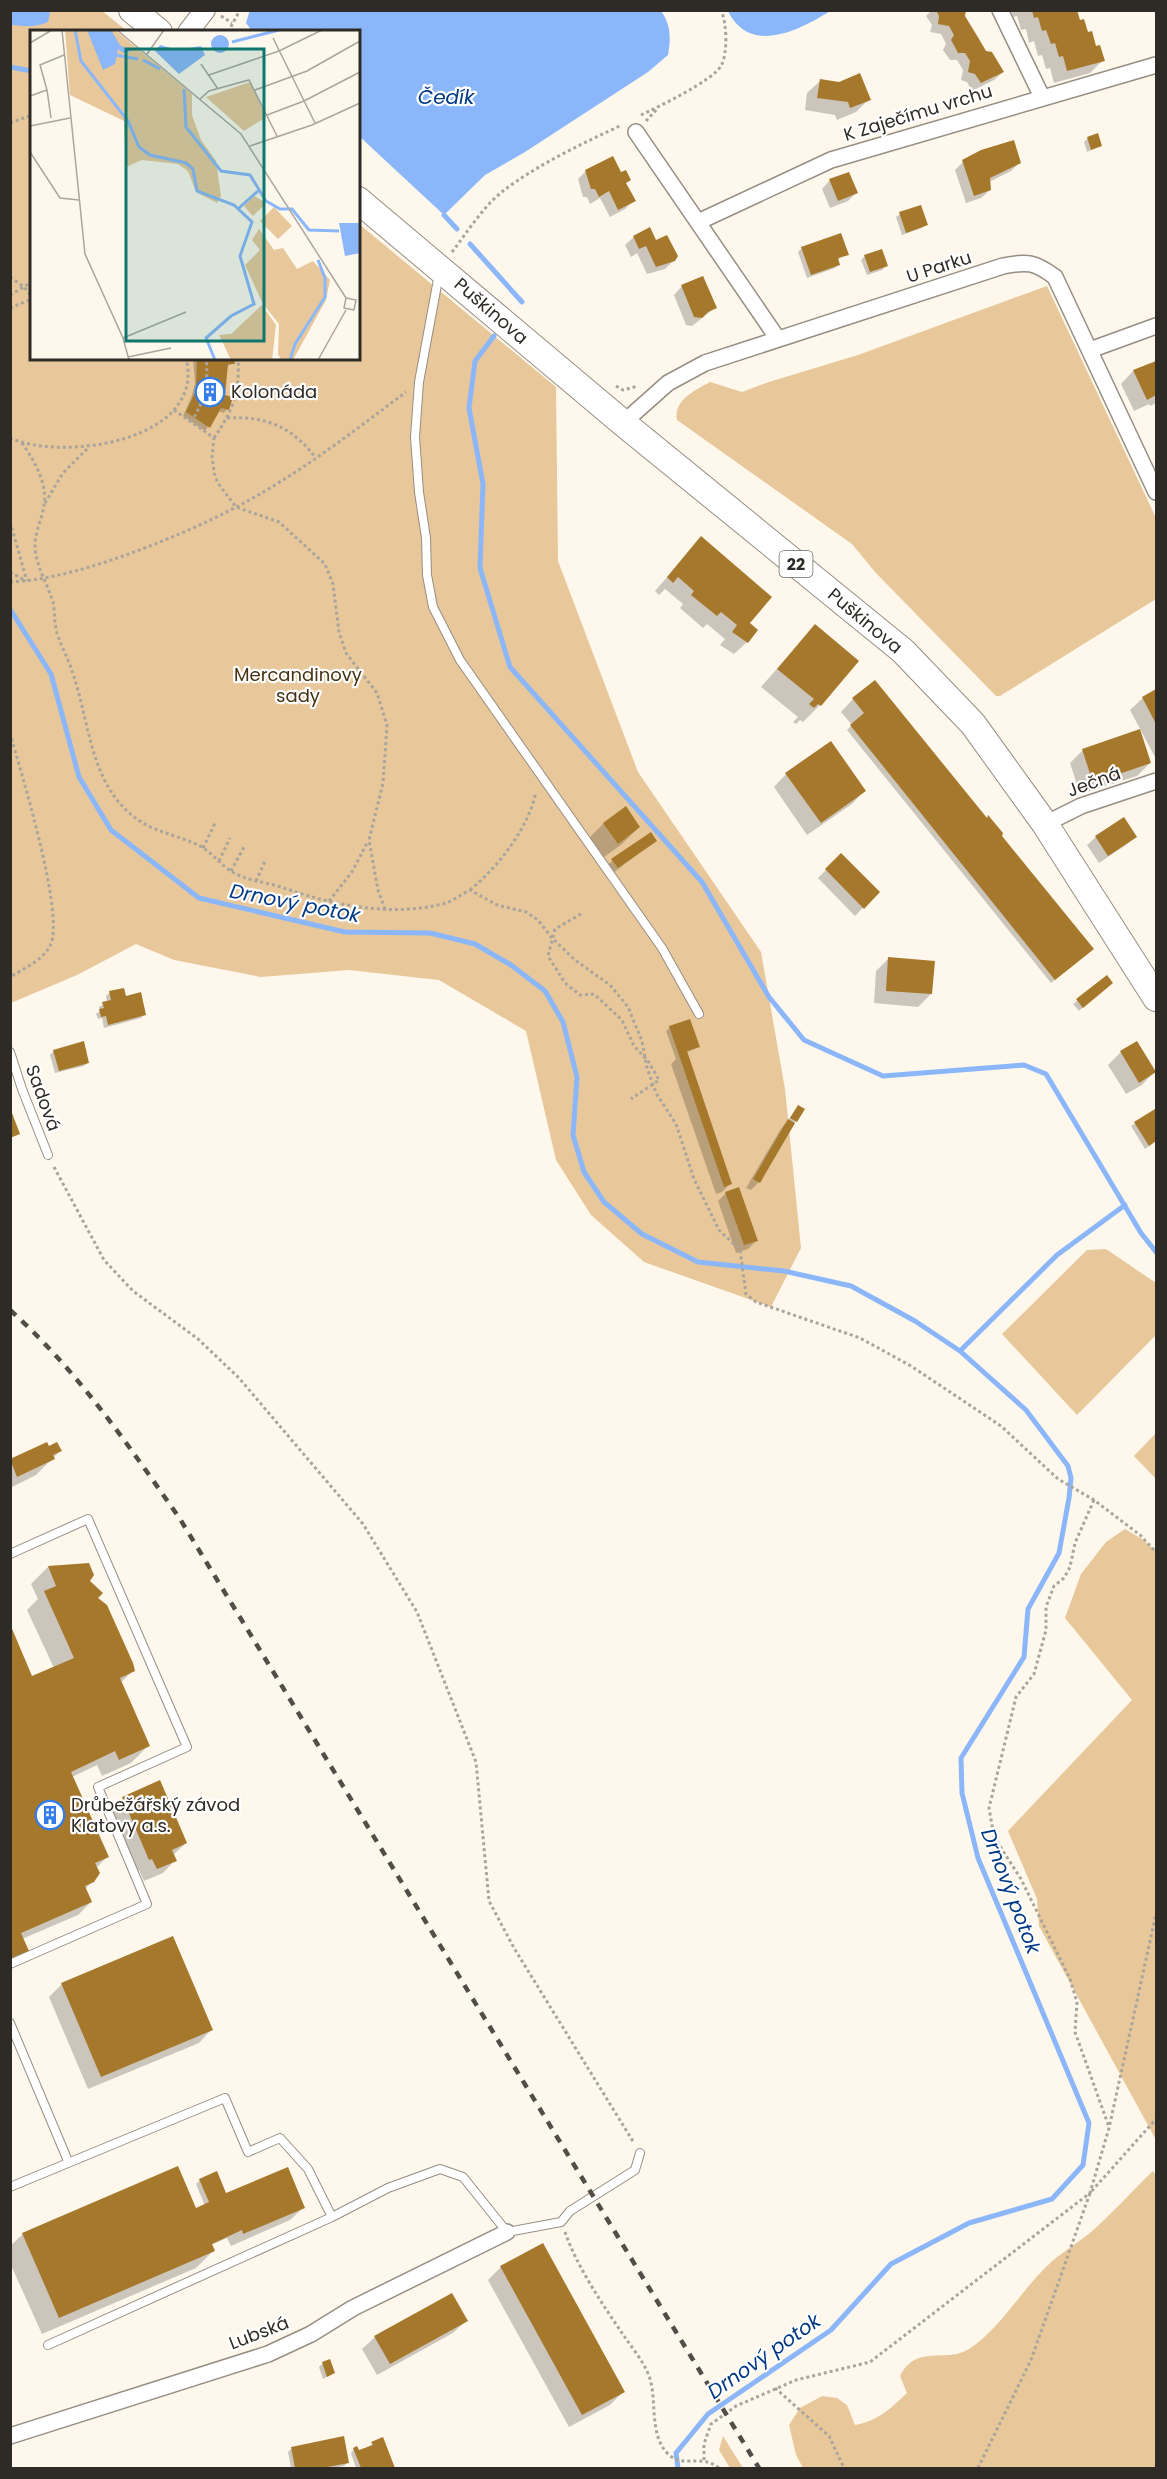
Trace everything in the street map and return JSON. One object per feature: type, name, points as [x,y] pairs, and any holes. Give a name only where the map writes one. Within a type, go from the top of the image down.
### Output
[{"type":"main road","points":[[132,10],[157,30]]},
{"type":"main road","name":"Puškinova","points":[[360,201],[450,264],[623,423],[903,651],[973,724],[1045,824],[1156,998]]},
{"type":"street","points":[[1000,10],[1042,97]]},
{"type":"street","points":[[191,30],[213,14]]},
{"type":"street","name":"K Zaječímu vrchu","points":[[698,222],[831,160],[1156,65]]},
{"type":"street","points":[[631,125],[778,339]]},
{"type":"street","name":"U Parku","points":[[623,423],[668,383],[705,363],[1023,262],[1041,266],[1055,277],[1156,492]]},
{"type":"street","points":[[1090,350],[1156,326]]},
{"type":"street","name":"Ječná","points":[[1045,824],[1081,806],[1156,781]]},
{"type":"street","name":"Lubská","points":[[10,2436],[268,2354],[311,2334],[353,2308],[507,2232]]},
{"type":"lane","points":[[450,264],[419,382],[415,437],[419,492],[426,538],[427,575],[433,607],[460,660],[662,948],[699,1014]]},
{"type":"lane","name":"Sadová","points":[[10,1052],[48,1155]]},
{"type":"lane","points":[[10,1554],[88,1519],[187,1747],[98,1787],[147,1904],[10,1964]]},
{"type":"lane","points":[[10,2023],[68,2161]]},
{"type":"lane","points":[[10,2187],[68,2161],[225,2098],[248,2152],[280,2138],[308,2169],[332,2217]]},
{"type":"lane","points":[[48,2346],[332,2217],[388,2188],[440,2169],[464,2177],[507,2232],[561,2222],[570,2211],[635,2170],[640,2153]]},
{"type":"path","points":[[229,30],[240,10]]},
{"type":"path","points":[[450,264],[451,253],[483,212],[503,191],[546,164],[631,125],[701,82],[721,66],[727,34],[722,10]]},
{"type":"path","points":[[213,14],[232,23]]},
{"type":"path","points":[[10,123],[30,116]]},
{"type":"path","points":[[10,277],[24,287],[30,295]]},
{"type":"path","points":[[10,295],[30,283]]},
{"type":"path","points":[[10,308],[30,299]]},
{"type":"path","points":[[10,438],[39,447],[88,447],[135,435],[157,425],[174,410],[185,391],[189,369],[187,360]]},
{"type":"path","points":[[191,422],[199,408],[206,387],[206,360]]},
{"type":"path","points":[[238,360],[237,391],[227,418],[214,438],[212,457],[215,477],[236,507],[279,522],[318,556],[330,572],[339,632],[346,653],[377,693],[387,725],[384,783],[369,840],[352,872],[328,901]]},
{"type":"path","points":[[10,582],[27,582],[94,566],[168,540],[236,507],[316,458],[419,382]]},
{"type":"path","points":[[610,384],[623,390],[637,387],[644,382]]},
{"type":"path","points":[[174,410],[214,438]]},
{"type":"path","points":[[227,418],[260,418],[274,423],[305,444],[316,458]]},
{"type":"path","points":[[22,443],[37,469],[45,504]]},
{"type":"path","points":[[88,447],[63,473],[45,504],[36,535],[36,554],[53,604],[56,630],[72,670],[90,742],[109,788],[120,804],[143,822],[203,848],[231,871],[256,881],[328,901],[364,908],[423,907],[448,902],[470,890],[490,873],[511,848],[534,799],[539,775]]},
{"type":"path","points":[[10,522],[27,582]]},
{"type":"path","points":[[10,572],[27,582]]},
{"type":"path","points":[[10,733],[48,886],[54,931],[50,946],[35,962],[10,977]]},
{"type":"path","points":[[203,848],[215,823]]},
{"type":"path","points":[[219,861],[230,838]]},
{"type":"path","points":[[369,840],[378,890],[385,909]]},
{"type":"path","points":[[231,871],[244,847]]},
{"type":"path","points":[[256,881],[266,859]]},
{"type":"path","points":[[470,890],[497,905],[526,912],[538,920],[574,960],[610,985],[628,1007],[642,1041],[647,1068],[656,1093],[676,1124],[694,1179],[719,1230],[740,1250],[744,1290],[756,1302],[860,1338],[911,1366],[1001,1426],[1058,1479],[1094,1500],[1140,1535],[1156,1552]]},
{"type":"path","points":[[581,914],[555,929],[548,956],[565,983],[580,995],[594,994],[622,1020],[634,1046],[648,1061],[659,1080],[631,1099]]},
{"type":"path","points":[[48,1155],[104,1260],[133,1291],[198,1339],[239,1378],[363,1524],[417,1612],[476,1762],[489,1901],[514,1948],[622,2120],[640,2153]]},
{"type":"path","points":[[1094,1500],[1075,1543],[1070,1567],[1064,1578],[1054,1586],[1047,1607],[1047,1630],[1034,1674],[1016,1696],[989,1809],[994,1837],[1021,1879],[1070,1979],[1077,2002],[1075,2032],[1109,2128]]},
{"type":"path","points":[[978,2469],[1031,2360],[1089,2193],[1109,2128],[1156,1914]]},
{"type":"path","points":[[704,2460],[704,2444],[711,2424],[736,2406],[775,2388],[796,2380],[870,2362],[1089,2193],[1156,2119]]},
{"type":"path","points":[[561,2222],[591,2284],[639,2357],[650,2380],[657,2430],[662,2446],[670,2456],[684,2462],[704,2460],[718,2469]]},
{"type":"path","points":[[775,2388],[830,2436],[844,2469]]},
{"type":"green space","name":"Mercandinovy sady","points":[[11,11],[102,11],[126,30],[30,30],[30,360],[360,360],[360,225],[556,387],[558,561],[638,772],[761,952],[785,1089],[801,1248],[771,1307],[644,1262],[591,1215],[556,1160],[526,1031],[439,980],[349,970],[261,977],[174,960],[136,944],[77,975],[11,1003]]},
{"type":"green space","points":[[1047,286],[1156,518],[1156,599],[1000,696],[996,696],[875,572],[852,544],[677,420],[677,413],[678,407],[687,396],[710,382],[742,392],[858,355]]},
{"type":"green space","points":[[1106,1249],[1156,1283],[1156,1335],[1077,1415],[1002,1334],[1087,1250]]},
{"type":"green space","points":[[1156,1433],[1156,1479],[1134,1456]]},
{"type":"green space","points":[[1125,1529],[1156,1551],[1156,2140],[1039,1926],[1037,1899],[1008,1831],[1132,1700],[1065,1618],[1081,1574],[1106,1542]]},
{"type":"green space","points":[[1153,2171],[1156,2176],[1156,2468],[803,2468],[796,2455],[789,2425],[800,2408],[822,2396],[837,2398],[847,2405],[855,2425],[884,2413],[907,2393],[900,2376],[907,2366],[923,2357],[960,2353],[980,2341],[1047,2266],[1099,2225]]},
{"type":"green space","points":[[723,2436],[743,2468],[730,2468],[719,2450]]},
{"type":"water","points":[[11,10],[50,10],[50,12],[48,22],[25,26],[11,25]]},
{"type":"water","name":"Čedík","points":[[250,10],[661,11],[668,27],[670,43],[668,55],[648,72],[525,152],[485,175],[444,215],[360,137],[360,30],[251,30],[246,23]]},
{"type":"water","points":[[728,11],[830,11],[790,31],[762,36],[749,33],[737,25]]},
{"type":"building","points":[[936,10],[966,10],[965,16],[986,51],[992,52],[1004,72],[981,83],[975,74],[968,72],[970,61],[965,53],[958,53],[951,40],[954,35],[949,26],[938,24],[939,16]]},
{"type":"building","points":[[1032,10],[1077,10],[1080,20],[1084,19],[1088,32],[1092,31],[1096,46],[1100,45],[1105,61],[1067,71],[1063,56],[1059,57],[1055,43],[1051,44],[1046,30],[1042,31],[1038,17],[1034,18]]},
{"type":"building","points":[[860,73],[871,100],[850,108],[848,102],[817,98],[820,79],[839,82]]},
{"type":"building","points":[[1098,133],[1102,146],[1091,150],[1087,137]]},
{"type":"building","points":[[1014,140],[1021,163],[990,178],[991,190],[974,196],[962,160],[981,150]]},
{"type":"building","points":[[613,156],[621,172],[626,170],[631,180],[626,183],[636,201],[618,210],[609,191],[599,197],[595,189],[591,189],[585,170]]},
{"type":"building","points":[[849,172],[858,193],[838,201],[829,179]]},
{"type":"building","points":[[921,205],[928,225],[906,233],[899,212]]},
{"type":"building","points":[[650,227],[656,240],[667,235],[678,256],[675,261],[656,267],[646,246],[639,249],[633,236]]},
{"type":"building","points":[[841,233],[849,255],[838,258],[840,265],[811,275],[801,247]]},
{"type":"building","points":[[882,249],[888,266],[870,272],[864,255]]},
{"type":"building","points":[[703,276],[717,308],[702,318],[694,317],[681,285]]},
{"type":"building","name":"Kolonáda","points":[[197,360],[234,360],[235,364],[228,364],[225,395],[233,397],[229,410],[221,408],[210,428],[186,412],[196,390]]},
{"type":"building","points":[[1156,361],[1156,395],[1147,400],[1133,370]]},
{"type":"building","points":[[701,536],[772,597],[750,623],[758,630],[748,643],[732,632],[737,625],[721,612],[717,616],[691,595],[694,591],[678,577],[673,583],[667,577]]},
{"type":"building","points":[[815,624],[859,661],[821,706],[818,704],[814,708],[809,704],[814,699],[777,669]]},
{"type":"building","points":[[875,680],[987,818],[988,815],[1003,833],[1002,836],[1094,949],[1055,980],[850,725],[864,713],[852,698]]},
{"type":"building","points":[[1156,689],[1156,724],[1142,697]]},
{"type":"building","points":[[1140,729],[1151,763],[1093,783],[1082,749]]},
{"type":"building","points":[[831,741],[866,791],[821,823],[785,773]]},
{"type":"building","points":[[626,806],[640,827],[618,844],[603,823]]},
{"type":"building","points":[[1124,817],[1137,837],[1108,856],[1095,836]]},
{"type":"building","points":[[651,832],[657,841],[618,868],[611,859]]},
{"type":"building","points":[[841,853],[880,892],[864,909],[825,869]]},
{"type":"building","points":[[888,957],[935,961],[932,994],[886,991]]},
{"type":"building","points":[[1107,975],[1113,983],[1083,1008],[1076,999]]},
{"type":"building","points":[[124,988],[126,996],[141,992],[146,1015],[108,1025],[106,1016],[101,1017],[99,1009],[104,1008],[102,1002],[111,1000],[109,991]]},
{"type":"building","points":[[690,1019],[700,1047],[687,1051],[732,1184],[724,1187],[669,1026]]},
{"type":"building","points":[[84,1041],[89,1063],[59,1071],[53,1050]]},
{"type":"building","points":[[1137,1041],[1156,1072],[1139,1083],[1120,1051]]},
{"type":"building","points":[[798,1105],[805,1109],[797,1122],[790,1118]]},
{"type":"building","points":[[1155,1109],[1156,1141],[1149,1146],[1134,1122]]},
{"type":"building","points":[[12,1113],[20,1134],[10,1138],[10,1114]]},
{"type":"building","points":[[788,1119],[795,1123],[760,1183],[753,1179]]},
{"type":"building","points":[[739,1187],[758,1241],[744,1245],[725,1192]]},
{"type":"building","points":[[47,1442],[49,1446],[57,1442],[62,1451],[53,1455],[55,1459],[17,1477],[10,1459]]},
{"type":"building","points":[[89,1563],[94,1575],[90,1581],[103,1593],[98,1598],[107,1605],[133,1663],[135,1671],[120,1678],[150,1746],[119,1760],[115,1751],[71,1772],[109,1857],[95,1863],[100,1873],[94,1882],[85,1886],[92,1902],[21,1933],[29,1951],[10,1959],[10,1624],[32,1676],[74,1658],[44,1591],[56,1586],[48,1566]]},
{"type":"building","points":[[160,1780],[187,1843],[172,1850],[177,1861],[157,1869],[152,1859],[149,1860],[122,1797]]},
{"type":"building","points":[[173,1936],[213,2030],[101,2077],[61,1983]]},
{"type":"building","points":[[178,2166],[196,2208],[209,2202],[199,2179],[217,2171],[226,2193],[288,2167],[305,2208],[243,2234],[242,2230],[212,2244],[215,2251],[59,2318],[22,2233]]},
{"type":"building","points":[[543,2243],[625,2392],[582,2415],[500,2266]]},
{"type":"building","points":[[452,2293],[468,2321],[390,2364],[374,2336]]},
{"type":"building","points":[[330,2359],[335,2373],[327,2377],[322,2362]]},
{"type":"building","points":[[344,2436],[349,2463],[322,2468],[295,2468],[291,2447]]},
{"type":"building","points":[[383,2437],[395,2468],[361,2468],[353,2448],[357,2446],[359,2450],[373,2445],[371,2442]]},
{"type":"waterway","points":[[10,67],[30,71]]},
{"type":"waterway","points":[[444,215],[457,229]]},
{"type":"waterway","points":[[470,244],[522,302]]},
{"type":"waterway","points":[[494,336],[475,361],[469,408],[483,484],[480,568],[510,667],[702,882],[769,997],[804,1040],[883,1076],[1024,1065],[1046,1074],[1141,1233],[1156,1252]]},
{"type":"waterway","name":"Drnový potok","points":[[10,609],[51,674],[79,777],[111,830],[199,898],[345,932],[430,933],[475,944],[511,965],[545,991],[563,1022],[577,1077],[573,1135],[584,1172],[604,1202],[642,1234],[698,1262],[784,1271],[851,1286],[915,1321],[960,1351],[1026,1410],[1068,1466],[1071,1478],[1069,1498],[1059,1553],[1028,1609],[1024,1657],[961,1758],[962,1793],[978,1858],[1089,2123],[1083,2165],[1052,2199],[969,2223],[891,2264],[831,2330],[708,2414],[676,2453],[678,2468]]},
{"type":"waterway","points":[[960,1351],[1057,1255],[1125,1205]]},
{"type":"railway","points":[[10,1310],[80,1383],[180,1519],[759,2468]]},
{"type":"place","name":"Kolonáda","points":[[210,392]]},
{"type":"place","name":"Drůbežářský závod Klatovy a.s.","points":[[50,1815]]}]
